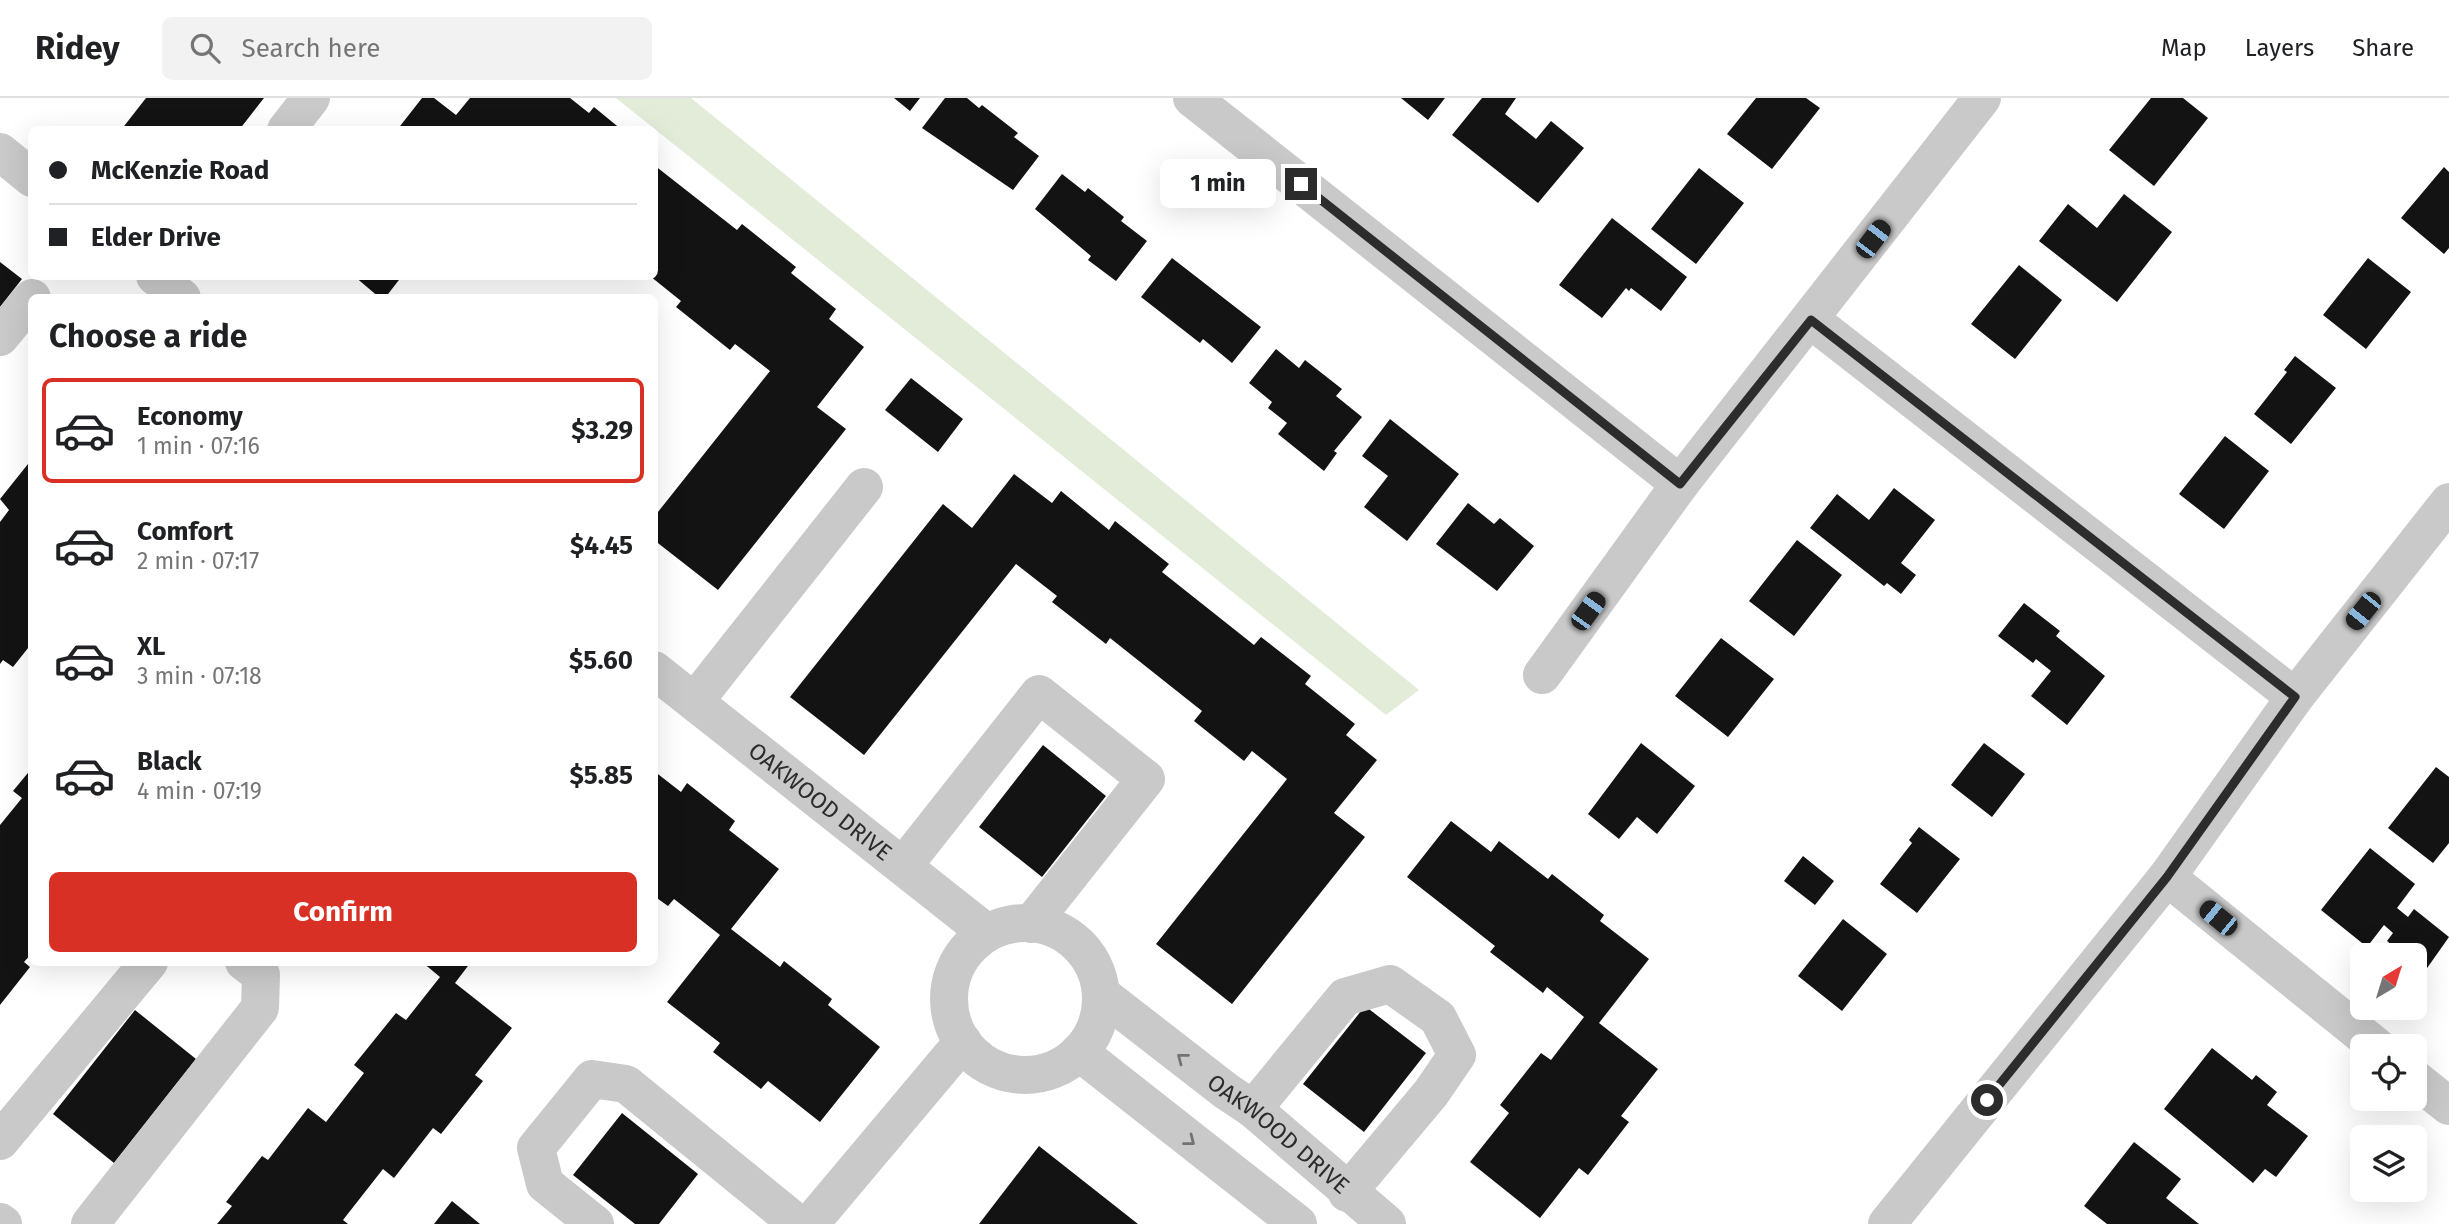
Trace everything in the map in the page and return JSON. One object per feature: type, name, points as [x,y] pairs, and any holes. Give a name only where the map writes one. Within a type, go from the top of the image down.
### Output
[{"type":"street","points":[[289,126],[311,98]]},
{"type":"street","points":[[1192,98],[1680,484]]},
{"type":"street","points":[[1542,675],[1680,484],[1811,320],[1982,98]]},
{"type":"street","points":[[0,152],[28,175]]},
{"type":"street","points":[[35,294],[46,280]]},
{"type":"street","points":[[0,337],[28,303]]},
{"type":"street","points":[[1811,320],[2295,697]]},
{"type":"street","points":[[695,701],[864,488]]},
{"type":"street","points":[[1887,1224],[2167,877],[2295,697],[2449,502]]},
{"type":"street","name":"OAKWOOD DRIVE","points":[[658,673],[987,933]]},
{"type":"street","points":[[904,865],[1039,694],[1146,779],[1031,924]]},
{"type":"street","points":[[2167,877],[2360,1034]]},
{"type":"street","points":[[1014,923],[1031,924],[1062,933],[1081,948],[1095,969],[1101,995],[1098,1020],[1087,1043],[1070,1061],[1046,1072],[1021,1075],[996,1070],[975,1056],[963,1042],[950,1014],[949,990],[956,966],[970,946],[987,933],[1014,923]]},
{"type":"street","points":[[0,1141],[146,966]]},
{"type":"street","points":[[90,1224],[260,1008],[261,975],[249,966]]},
{"type":"street","points":[[1253,1109],[1345,997],[1390,984],[1438,1018],[1457,1055],[1432,1093],[1347,1193]]},
{"type":"street","name":"OAKWOOD DRIVE","points":[[1101,995],[1253,1109],[1347,1193],[1387,1224]]},
{"type":"street","points":[[810,1224],[963,1042]]},
{"type":"street","points":[[1079,1052],[1298,1224]]},
{"type":"street","points":[[596,1224],[545,1184],[536,1148],[592,1079],[626,1084],[798,1224]]},
{"type":"street","points":[[2427,1089],[2449,1106]]},
{"type":"street","points":[[1265,1198],[1299,1150]]},
{"type":"green space","points":[[616,98],[691,98],[1419,690],[1386,715],[658,132],[658,126],[651,126]]},
{"type":"building","points":[[146,98],[264,98],[242,126],[124,126]]},
{"type":"building","points":[[422,98],[434,98],[456,115],[470,98],[570,98],[589,113],[594,107],[617,126],[400,126]]},
{"type":"building","points":[[894,98],[920,98],[910,111]]},
{"type":"building","points":[[945,98],[967,98],[979,108],[982,105],[1018,133],[1014,137],[1039,156],[1013,190],[922,128]]},
{"type":"building","points":[[1401,98],[1445,98],[1428,120]]},
{"type":"building","points":[[1482,98],[1516,98],[1505,114],[1536,139],[1551,121],[1584,148],[1538,203],[1452,135]]},
{"type":"building","points":[[1756,98],[1806,98],[1820,108],[1772,169],[1727,134]]},
{"type":"building","points":[[2151,98],[2183,98],[2208,118],[2154,186],[2109,150]]},
{"type":"building","points":[[2444,167],[2449,172],[2449,248],[2444,254],[2401,218]]},
{"type":"building","points":[[658,168],[737,230],[742,224],[796,267],[791,273],[836,309],[829,319],[864,347],[817,407],[846,429],[718,590],[658,543],[658,512],[770,371],[735,344],[730,350],[676,307],[681,301],[655,280],[658,280]]},
{"type":"building","points":[[1699,168],[1744,203],[1696,264],[1651,229]]},
{"type":"building","points":[[1062,174],[1085,192],[1088,188],[1124,217],[1121,221],[1147,241],[1116,281],[1088,260],[1091,256],[1035,209]]},
{"type":"building","points":[[2124,194],[2172,232],[2117,302],[2039,241],[2068,204],[2097,228]]},
{"type":"building","points":[[1612,218],[1687,277],[1661,311],[1631,288],[1629,291],[1626,288],[1602,318],[1559,285]]},
{"type":"building","points":[[1172,258],[1261,327],[1232,363],[1203,339],[1200,343],[1141,297]]},
{"type":"building","points":[[2368,258],[2411,292],[2366,349],[2323,315]]},
{"type":"building","points":[[0,262],[22,279],[0,307]]},
{"type":"building","points":[[2019,265],[2062,300],[2015,359],[1971,324]]},
{"type":"building","points":[[359,280],[399,280],[388,294],[375,294]]},
{"type":"building","points":[[1276,349],[1299,368],[1305,360],[1342,389],[1336,396],[1362,417],[1334,451],[1337,453],[1324,471],[1278,434],[1287,423],[1268,408],[1272,402],[1249,383]]},
{"type":"building","points":[[2295,356],[2336,388],[2291,444],[2254,414],[2287,372],[2284,370]]},
{"type":"building","points":[[911,378],[963,419],[938,452],[885,410]]},
{"type":"building","points":[[1390,419],[1459,474],[1407,541],[1364,507],[1388,476],[1362,456]]},
{"type":"building","points":[[2225,436],[2269,471],[2224,529],[2179,494]]},
{"type":"building","points":[[28,464],[28,648],[13,667],[3,660],[0,664],[0,522],[9,510],[0,499]]},
{"type":"building","points":[[1014,474],[1052,503],[1061,491],[1109,530],[1115,521],[1169,564],[1162,572],[1254,645],[1261,637],[1311,676],[1305,684],[1355,724],[1346,735],[1377,760],[1334,813],[1365,837],[1232,1004],[1156,944],[1287,779],[1252,751],[1244,761],[1194,721],[1202,711],[1110,638],[1106,644],[1052,602],[1057,596],[1016,564],[864,755],[790,697],[943,504],[972,528]]},
{"type":"building","points":[[1894,488],[1935,520],[1901,563],[1916,575],[1901,594],[1887,583],[1884,586],[1810,528],[1837,494],[1869,520]]},
{"type":"building","points":[[1468,503],[1494,524],[1500,518],[1534,546],[1497,591],[1436,544]]},
{"type":"building","points":[[1797,540],[1842,575],[1794,636],[1749,601]]},
{"type":"building","points":[[2024,603],[2060,631],[2056,636],[2105,676],[2067,725],[2031,696],[2051,671],[2036,659],[2033,663],[1998,636]]},
{"type":"building","points":[[1721,638],[1774,679],[1728,737],[1675,696]]},
{"type":"building","points":[[1641,743],[1695,786],[1657,834],[1637,817],[1619,839],[1588,814]]},
{"type":"building","points":[[1984,743],[2025,774],[1992,817],[1951,785]]},
{"type":"building","points":[[1043,745],[1106,796],[1042,877],[979,827]]},
{"type":"building","points":[[2436,767],[2449,777],[2449,843],[2433,863],[2388,828]]},
{"type":"building","points":[[28,773],[28,958],[24,962],[30,967],[0,1005],[0,825],[22,798],[13,791]]},
{"type":"building","points":[[658,774],[681,792],[687,783],[735,821],[729,830],[779,869],[731,929],[780,967],[784,961],[832,999],[828,1005],[880,1047],[820,1122],[768,1081],[761,1089],[713,1052],[720,1043],[667,1002],[720,935],[674,899],[668,906],[658,899]]},
{"type":"building","points":[[1451,821],[1491,852],[1499,841],[1548,879],[1552,874],[1604,915],[1600,921],[1649,959],[1599,1023],[1658,1069],[1621,1116],[1629,1122],[1588,1175],[1579,1168],[1540,1218],[1470,1162],[1509,1113],[1500,1105],[1541,1053],[1551,1060],[1584,1017],[1547,987],[1543,993],[1490,952],[1495,946],[1407,877]]},
{"type":"building","points":[[1919,827],[1960,859],[1917,913],[1880,884],[1912,843],[1909,840]]},
{"type":"building","points":[[2370,848],[2415,884],[2397,908],[2408,917],[2414,909],[2449,937],[2427,968],[2427,943],[2389,943],[2387,941],[2393,933],[2384,925],[2370,943],[2362,943],[2321,910]]},
{"type":"building","points":[[1803,856],[1834,881],[1815,905],[1784,881]]},
{"type":"building","points":[[1843,919],[1887,954],[1842,1011],[1798,976]]},
{"type":"building","points":[[427,966],[468,966],[455,983],[512,1028],[475,1075],[483,1081],[441,1134],[433,1128],[394,1178],[383,1169],[343,1220],[348,1224],[217,1224],[232,1206],[226,1202],[262,1156],[268,1160],[308,1108],[326,1122],[364,1073],[354,1065],[396,1013],[406,1020],[440,977]]},
{"type":"building","points":[[1365,1006],[1426,1053],[1364,1132],[1303,1084]]},
{"type":"building","points":[[135,1010],[196,1059],[114,1163],[53,1114]]},
{"type":"building","points":[[2212,1048],[2252,1080],[2256,1075],[2277,1092],[2267,1105],[2308,1136],[2276,1177],[2265,1169],[2253,1183],[2164,1109]]},
{"type":"building","points":[[622,1113],[698,1174],[659,1224],[635,1224],[573,1175]]},
{"type":"building","points":[[2134,1142],[2181,1179],[2166,1198],[2199,1224],[2107,1224],[2084,1206]]},
{"type":"building","points":[[1039,1146],[1138,1224],[979,1224]]},
{"type":"building","points":[[452,1201],[480,1224],[434,1224]]},
{"type":"route","points":[[1301,184],[1680,484],[1811,320],[2295,697],[2167,877],[1987,1100]]}]
